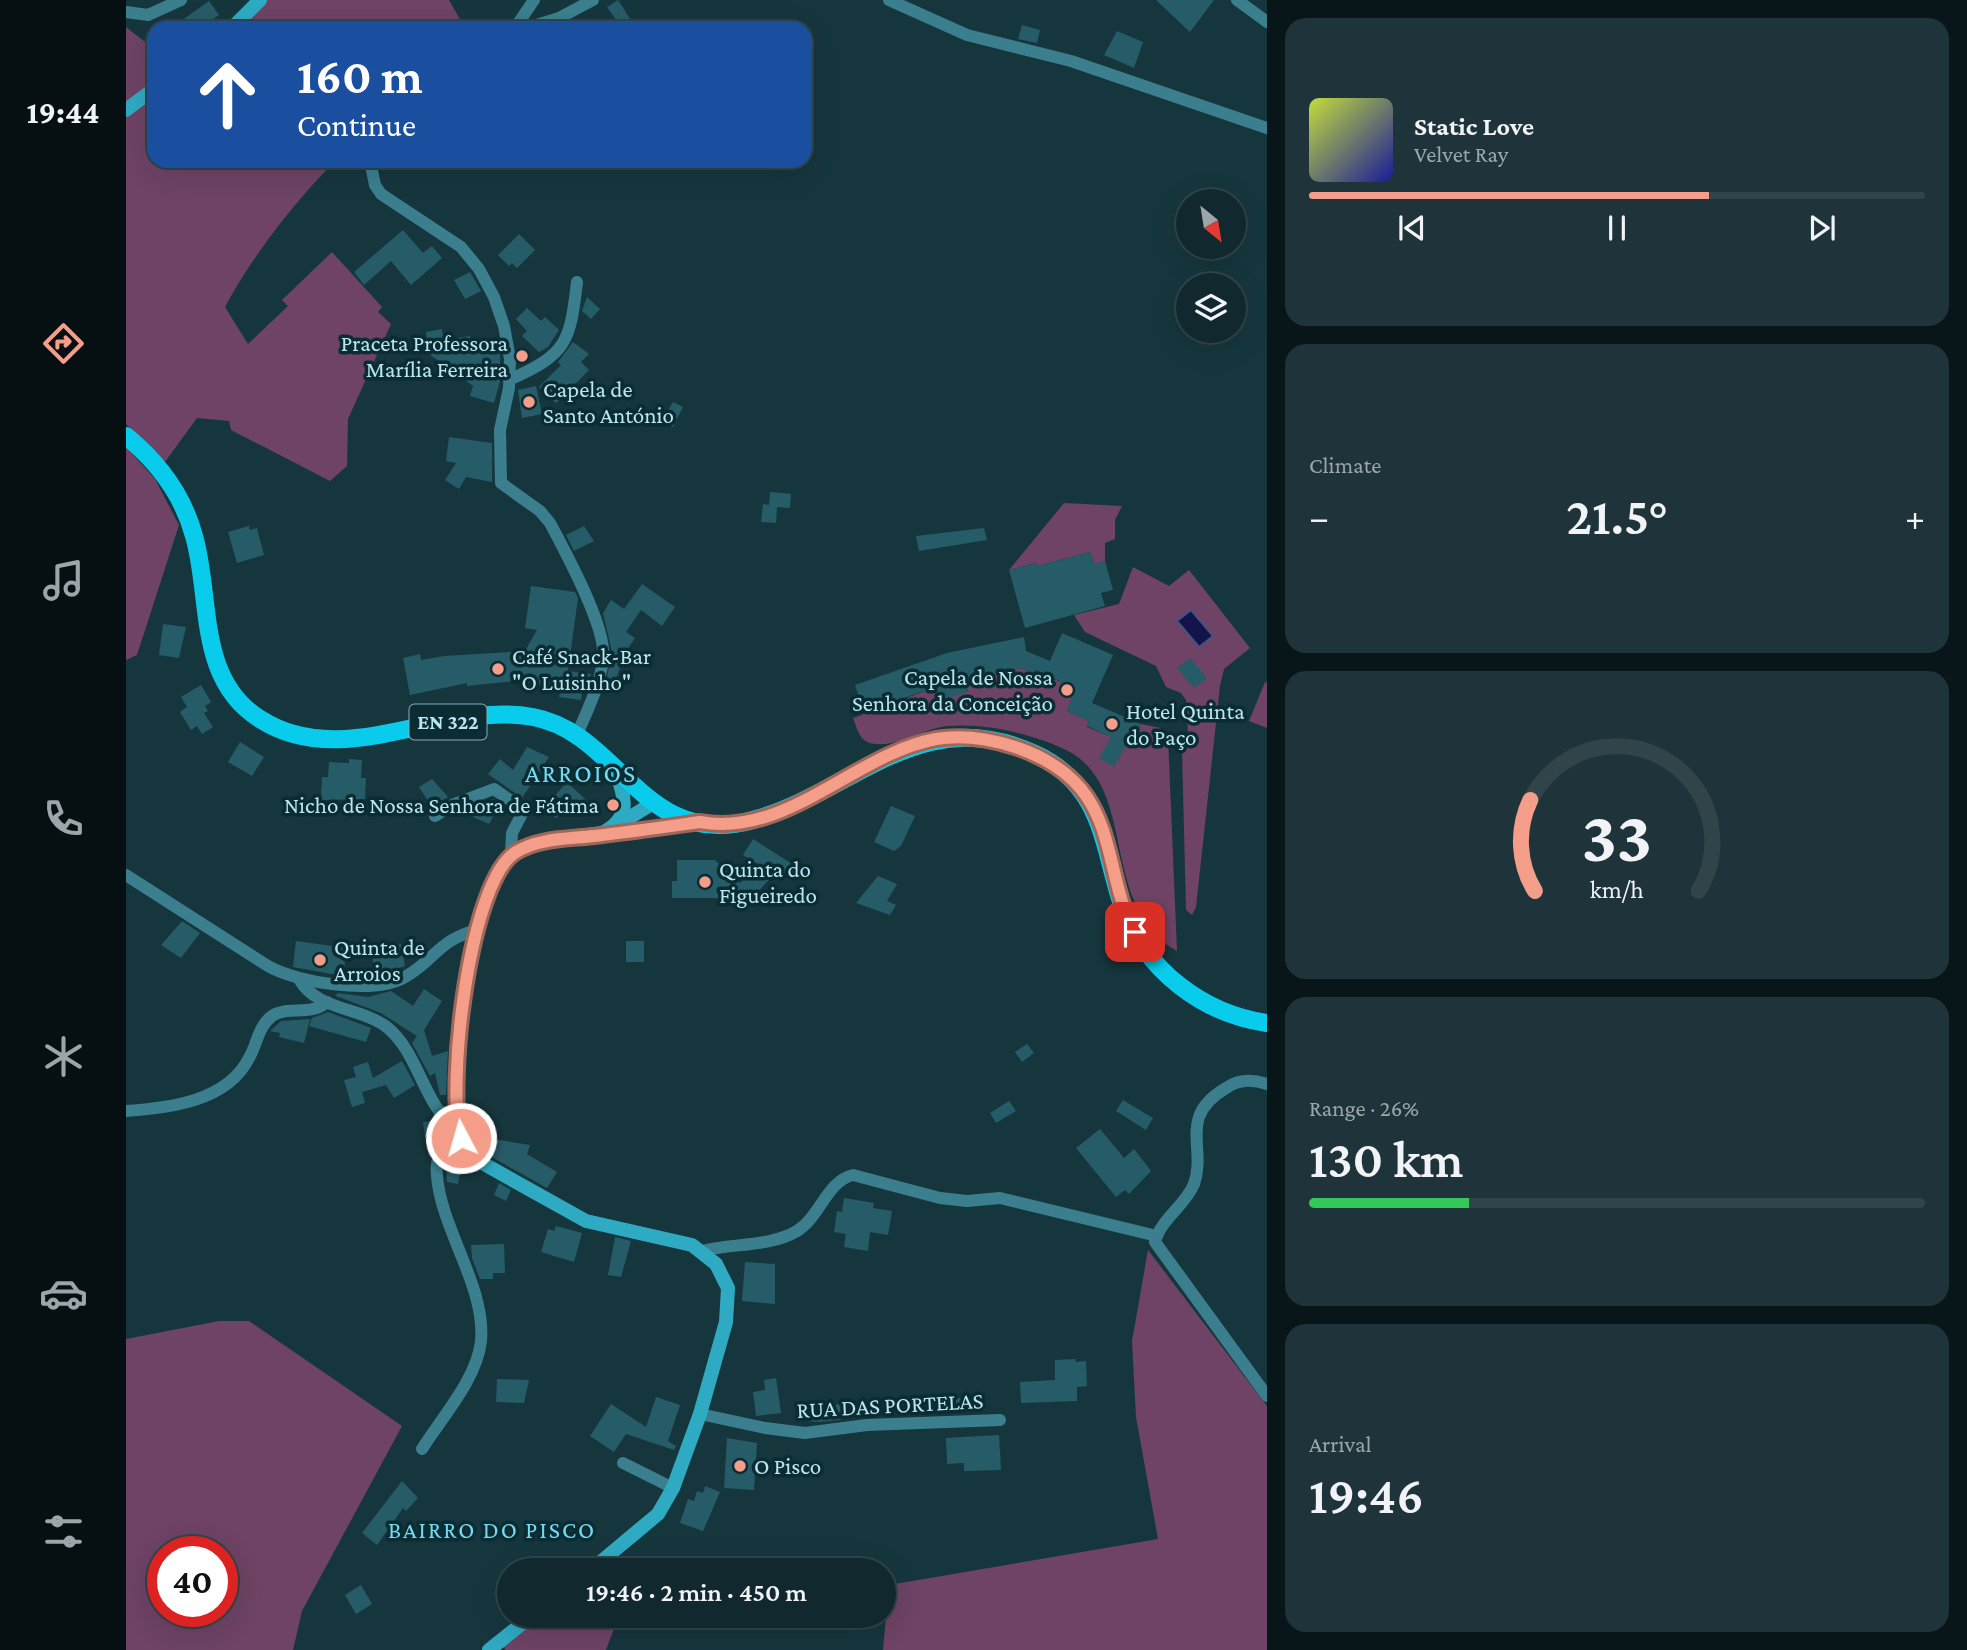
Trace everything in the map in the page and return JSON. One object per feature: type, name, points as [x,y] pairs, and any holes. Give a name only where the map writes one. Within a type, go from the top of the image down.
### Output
[{"type":"main road","name":"EN 322","points":[[126,436],[159,467],[179,497],[197,548],[207,625],[217,664],[234,695],[261,720],[296,734],[342,738],[481,716],[520,715],[547,721],[577,735],[653,803],[700,822],[731,824],[764,817],[893,754],[929,741],[971,738],[1021,749],[1051,763],[1087,797],[1100,821],[1126,915],[1139,940],[1160,967],[1208,1005],[1240,1018],[1267,1023]]},
{"type":"street","points":[[126,12],[148,15],[181,0]]},
{"type":"street","points":[[239,21],[260,0]]},
{"type":"street","points":[[520,21],[534,0]]},
{"type":"street","points":[[549,21],[593,0]]},
{"type":"street","points":[[889,0],[967,35],[1071,61],[1267,128]]},
{"type":"street","points":[[1237,0],[1267,22]]},
{"type":"street","points":[[126,110],[147,94]]},
{"type":"street","points":[[371,168],[375,185],[381,194],[450,238],[480,269],[504,326],[510,379],[500,430],[501,483],[540,511],[550,523],[602,638],[601,669],[577,735]]},
{"type":"street","points":[[510,379],[541,365],[567,340],[577,282]]},
{"type":"street","points":[[608,830],[621,819],[625,807],[615,769]]},
{"type":"street","points":[[435,816],[454,804],[494,789],[524,810],[512,833],[511,855]]},
{"type":"street","points":[[593,836],[653,803]]},
{"type":"street","points":[[629,831],[650,818],[653,803]]},
{"type":"street","points":[[605,1558],[657,1514],[673,1488],[700,1414],[726,1322],[730,1295],[722,1272],[702,1251],[683,1242],[607,1227],[578,1218],[481,1164],[468,1153],[458,1130],[459,1017],[477,930],[501,867],[511,855],[533,844],[700,822]]},
{"type":"street","points":[[126,875],[268,966],[299,978],[366,985],[393,982],[410,974],[451,939],[477,930]]},
{"type":"street","points":[[299,978],[310,992],[327,1002],[377,1021],[391,1031],[443,1118],[458,1130]]},
{"type":"street","points":[[126,1111],[180,1105],[214,1090],[245,1065],[269,1018],[284,1012],[313,1011],[327,1002]]},
{"type":"street","points":[[1267,1084],[1254,1080],[1237,1082],[1220,1092],[1205,1107],[1196,1130],[1194,1182],[1157,1236],[1157,1248],[1267,1396]]},
{"type":"street","points":[[422,1449],[472,1371],[481,1337],[474,1300],[437,1177],[444,1143],[458,1130]]},
{"type":"street","points":[[702,1251],[790,1235],[806,1225],[840,1180],[853,1175],[940,1198],[967,1201],[1000,1198],[1157,1236]]},
{"type":"street","name":"RUA DAS PORTELAS","points":[[700,1414],[765,1428],[805,1433],[867,1425],[1000,1420]]},
{"type":"street","points":[[622,1463],[673,1488]]},
{"type":"street","points":[[489,1650],[517,1628]]},
{"type":"shaded area","points":[[265,0],[449,0],[461,21],[247,21]]},
{"type":"shaded area","points":[[126,27],[147,44],[147,168],[329,168],[275,231],[248,268],[225,307],[248,344],[288,306],[282,300],[332,252],[382,307],[378,312],[391,324],[348,419],[347,466],[330,481],[231,430],[229,421],[197,418],[165,462],[126,424]]},
{"type":"shaded area","points":[[126,447],[155,479],[179,525],[137,655],[126,660]]},
{"type":"shaded area","points":[[1064,503],[1122,506],[1115,520],[1115,539],[1105,543],[1105,561],[1094,564],[1090,552],[1037,566],[1036,563],[1009,570]]},
{"type":"shaded area","points":[[1133,567],[1169,586],[1189,570],[1250,648],[1224,669],[1220,686],[1196,907],[1192,915],[1186,910],[1182,750],[1188,733],[1186,700],[1181,693],[1166,687],[1156,666],[1085,632],[1074,615],[1119,604]]},
{"type":"shaded area","points":[[1191,610],[1213,636],[1199,647],[1177,621]]},
{"type":"shaded area","points":[[1020,668],[1062,682],[1058,692],[1072,698],[1067,711],[1089,721],[1087,727],[1131,745],[1141,724],[1160,728],[1168,737],[1177,951],[1152,931],[1136,906],[1103,790],[1089,767],[1066,750],[1020,733],[985,727],[937,728],[887,744],[870,743],[857,730],[853,718],[936,687],[940,700],[968,691],[964,679]]},
{"type":"shaded area","points":[[1265,682],[1267,683],[1267,728],[1249,721]]},
{"type":"shaded area","points":[[1148,1250],[1267,1406],[1267,1650],[883,1650],[885,1628],[896,1628],[896,1584],[1158,1539],[1136,1417],[1132,1341]]},
{"type":"shaded area","points":[[219,1321],[249,1321],[402,1426],[302,1611],[293,1650],[126,1650],[126,1339]]},
{"type":"shaded area","points":[[528,1628],[614,1628],[606,1650],[506,1650],[503,1647]]},
{"type":"building","points":[[618,0],[631,21],[617,21],[607,7]]},
{"type":"building","points":[[1156,0],[1214,0],[1190,32]]},
{"type":"building","points":[[209,1],[219,15],[210,21],[181,21]]},
{"type":"building","points":[[1022,25],[1040,30],[1037,43],[1018,39]]},
{"type":"building","points":[[1117,31],[1143,42],[1134,68],[1104,55]]},
{"type":"building","points":[[403,230],[423,253],[432,246],[442,258],[411,285],[391,261],[364,285],[354,272]]},
{"type":"building","points":[[519,234],[535,250],[517,268],[512,263],[509,266],[498,255]]},
{"type":"building","points":[[470,272],[481,291],[465,299],[454,280]]},
{"type":"building","points":[[587,297],[600,309],[591,319],[582,311]]},
{"type":"building","points":[[527,308],[541,321],[545,317],[559,330],[548,347],[539,352],[522,336],[527,331],[516,319]]},
{"type":"building","points":[[442,329],[444,340],[470,336],[472,348],[478,347],[479,354],[500,351],[500,381],[494,403],[470,396],[473,386],[429,354],[426,332]]},
{"type":"building","points":[[573,342],[589,354],[581,362],[589,370],[556,403],[539,387],[561,365],[558,362]]},
{"type":"building","name":"Capela de Santo António","points":[[536,386],[542,414],[522,418],[518,390]]},
{"type":"building","points":[[673,402],[683,407],[673,427],[662,421]]},
{"type":"building","points":[[449,437],[492,443],[492,482],[466,477],[459,489],[445,480],[456,463],[446,461]]},
{"type":"building","points":[[770,492],[791,494],[790,508],[777,507],[776,523],[761,522],[763,504],[769,505]]},
{"type":"building","points":[[249,526],[250,530],[257,528],[264,555],[237,563],[228,532]]},
{"type":"building","points":[[584,526],[594,541],[574,551],[566,535]]},
{"type":"building","points":[[984,528],[987,540],[919,551],[916,536]]},
{"type":"building","points":[[1090,552],[1094,564],[1105,561],[1113,590],[1101,593],[1105,606],[1025,628],[1009,570],[1036,563],[1037,566]]},
{"type":"building","points":[[642,584],[675,607],[662,626],[641,610],[626,632],[635,638],[625,653],[611,694],[604,692],[612,652],[603,613],[611,600],[624,609]]},
{"type":"building","points":[[531,586],[575,592],[578,598],[568,671],[591,674],[588,686],[583,684],[581,700],[559,697],[561,687],[514,681],[467,686],[467,683],[410,695],[403,658],[420,654],[421,660],[525,651],[537,630],[525,628]]},
{"type":"building","points":[[163,624],[186,627],[179,658],[159,655]]},
{"type":"building","points":[[1062,633],[1113,655],[1092,703],[1141,724],[1131,745],[1127,744],[1114,767],[1099,758],[1111,737],[1087,726],[1089,721],[1067,711],[1072,698],[1058,692],[1062,682],[1035,670],[1034,674],[1020,668],[964,679],[968,692],[940,700],[936,687],[869,710],[867,705],[862,707],[855,685],[947,653],[1024,637],[1026,651],[1050,661]]},
{"type":"building","points":[[1190,658],[1207,678],[1194,688],[1177,668]]},
{"type":"building","points":[[201,685],[211,702],[205,706],[208,711],[204,713],[213,727],[202,734],[197,726],[191,730],[180,712],[187,707],[181,697]]},
{"type":"building","points":[[240,742],[264,757],[252,776],[228,762]]},
{"type":"building","points":[[527,747],[549,757],[522,798],[488,774],[500,759],[513,770]]},
{"type":"building","points":[[349,759],[362,760],[361,778],[366,778],[365,799],[321,800],[322,777],[328,777],[329,762],[349,763]]},
{"type":"building","points":[[432,779],[448,797],[432,807],[419,787]]},
{"type":"building","points":[[567,782],[588,802],[578,813],[570,807],[556,818],[544,808]]},
{"type":"building","points":[[493,799],[500,804],[489,824],[463,810]]},
{"type":"building","points":[[891,806],[915,816],[901,846],[894,851],[874,842]]},
{"type":"building","name":"Quinta do Figueiredo","points":[[753,839],[792,864],[782,880],[774,874],[746,905],[739,898],[736,901],[727,898],[672,898],[672,881],[677,881],[677,860],[715,860],[740,883],[758,864],[743,855]]},
{"type":"building","points":[[878,876],[897,884],[887,901],[896,905],[890,915],[856,903]]},
{"type":"building","points":[[182,921],[200,933],[181,958],[161,945]]},
{"type":"building","name":"Quinta de Arroios","points":[[296,941],[347,948],[343,976],[293,967]]},
{"type":"building","points":[[626,941],[644,941],[644,962],[626,962]]},
{"type":"building","points":[[401,944],[405,966],[376,976],[371,950]]},
{"type":"building","points":[[424,989],[442,1001],[424,1030],[432,1056],[448,1051],[446,1095],[440,1095],[435,1073],[430,1076],[412,1043],[417,1036],[381,1013],[336,996],[337,993],[368,997],[391,991],[413,1006]]},
{"type":"building","points":[[328,1012],[371,1028],[366,1042],[309,1026],[312,1018]]},
{"type":"building","points":[[310,1019],[304,1043],[279,1037],[280,1033],[270,1031],[281,1021]]},
{"type":"building","points":[[1027,1044],[1034,1053],[1022,1062],[1015,1052]]},
{"type":"building","points":[[402,1061],[415,1085],[394,1098],[386,1085],[362,1092],[365,1103],[352,1107],[344,1080],[356,1077],[353,1067],[368,1062],[373,1078]]},
{"type":"building","points":[[1123,1100],[1153,1118],[1146,1130],[1116,1111]]},
{"type":"building","points":[[1009,1101],[1016,1111],[996,1123],[990,1113]]},
{"type":"building","points":[[435,1121],[438,1136],[425,1138],[423,1122]]},
{"type":"building","points":[[1100,1129],[1124,1158],[1134,1149],[1151,1171],[1129,1194],[1125,1190],[1116,1197],[1076,1148]]},
{"type":"building","points":[[481,1137],[530,1145],[527,1154],[557,1172],[547,1188],[481,1151],[474,1143]]},
{"type":"building","points":[[452,1148],[462,1159],[458,1184],[447,1182],[446,1164]]},
{"type":"building","points":[[499,1183],[511,1190],[506,1201],[494,1195]]},
{"type":"building","points":[[844,1198],[874,1203],[873,1208],[892,1211],[888,1235],[870,1232],[868,1251],[844,1247],[846,1234],[834,1232],[837,1211],[842,1212]]},
{"type":"building","points":[[556,1226],[582,1233],[574,1262],[541,1252],[548,1229],[554,1231]]},
{"type":"building","points":[[615,1237],[631,1241],[621,1277],[608,1275]]},
{"type":"building","points":[[504,1244],[505,1273],[493,1273],[493,1279],[480,1279],[472,1258],[471,1245]]},
{"type":"building","points":[[745,1262],[775,1264],[775,1304],[742,1301]]},
{"type":"building","points":[[1075,1359],[1076,1362],[1086,1361],[1087,1386],[1077,1387],[1077,1401],[1021,1403],[1020,1382],[1055,1380],[1055,1360]]},
{"type":"building","points":[[776,1378],[781,1413],[756,1416],[753,1392],[765,1390],[764,1380]]},
{"type":"building","points":[[497,1379],[529,1380],[524,1403],[496,1402]]},
{"type":"building","points":[[656,1397],[680,1405],[668,1441],[676,1446],[674,1450],[626,1434],[614,1452],[590,1436],[611,1404],[646,1427]]},
{"type":"building","points":[[949,1398],[974,1398],[974,1412],[949,1412]]},
{"type":"building","points":[[846,1401],[851,1415],[839,1420],[795,1420]]},
{"type":"building","points":[[999,1435],[1001,1470],[964,1471],[964,1463],[947,1464],[946,1438]]},
{"type":"building","points":[[727,1438],[757,1443],[754,1490],[724,1488]]},
{"type":"building","points":[[402,1481],[418,1498],[406,1511],[403,1508],[377,1545],[362,1533]]},
{"type":"building","points":[[705,1486],[720,1492],[703,1531],[680,1523],[688,1499],[694,1501],[697,1491],[703,1493]]},
{"type":"building","points":[[361,1585],[372,1604],[356,1614],[345,1595]]},
{"type":"place","name":"Praceta Professora Marília Ferreira","points":[[522,356]]},
{"type":"place","name":"Capela de Santo António","points":[[529,402]]},
{"type":"place","name":"Café Snack-Bar \"O Luisinho\"","points":[[498,669]]},
{"type":"place","name":"Capela de Nossa Senhora da Conceição","points":[[1067,690]]},
{"type":"place","name":"Hotel Quinta do Paço","points":[[1112,724]]},
{"type":"place","name":"Nicho de Nossa Senhora de Fátima","points":[[613,805]]},
{"type":"place","name":"Quinta do Figueiredo","points":[[705,882]]},
{"type":"place","name":"Quinta de Arroios","points":[[320,960]]},
{"type":"place","name":"O Pisco","points":[[740,1466]]},
{"type":"district","name":"ARROIOS","points":[[581,773]]},
{"type":"district","name":"BAIRRO DO PISCO","points":[[492,1530]]},
{"type":"route","points":[[461,1138],[457,1121],[459,1017],[477,930],[505,861],[517,851],[533,844],[700,822],[723,825],[745,822],[771,814],[913,746],[953,737],[980,739],[1037,755],[1058,768],[1083,791],[1100,821],[1123,906],[1135,932]]}]
